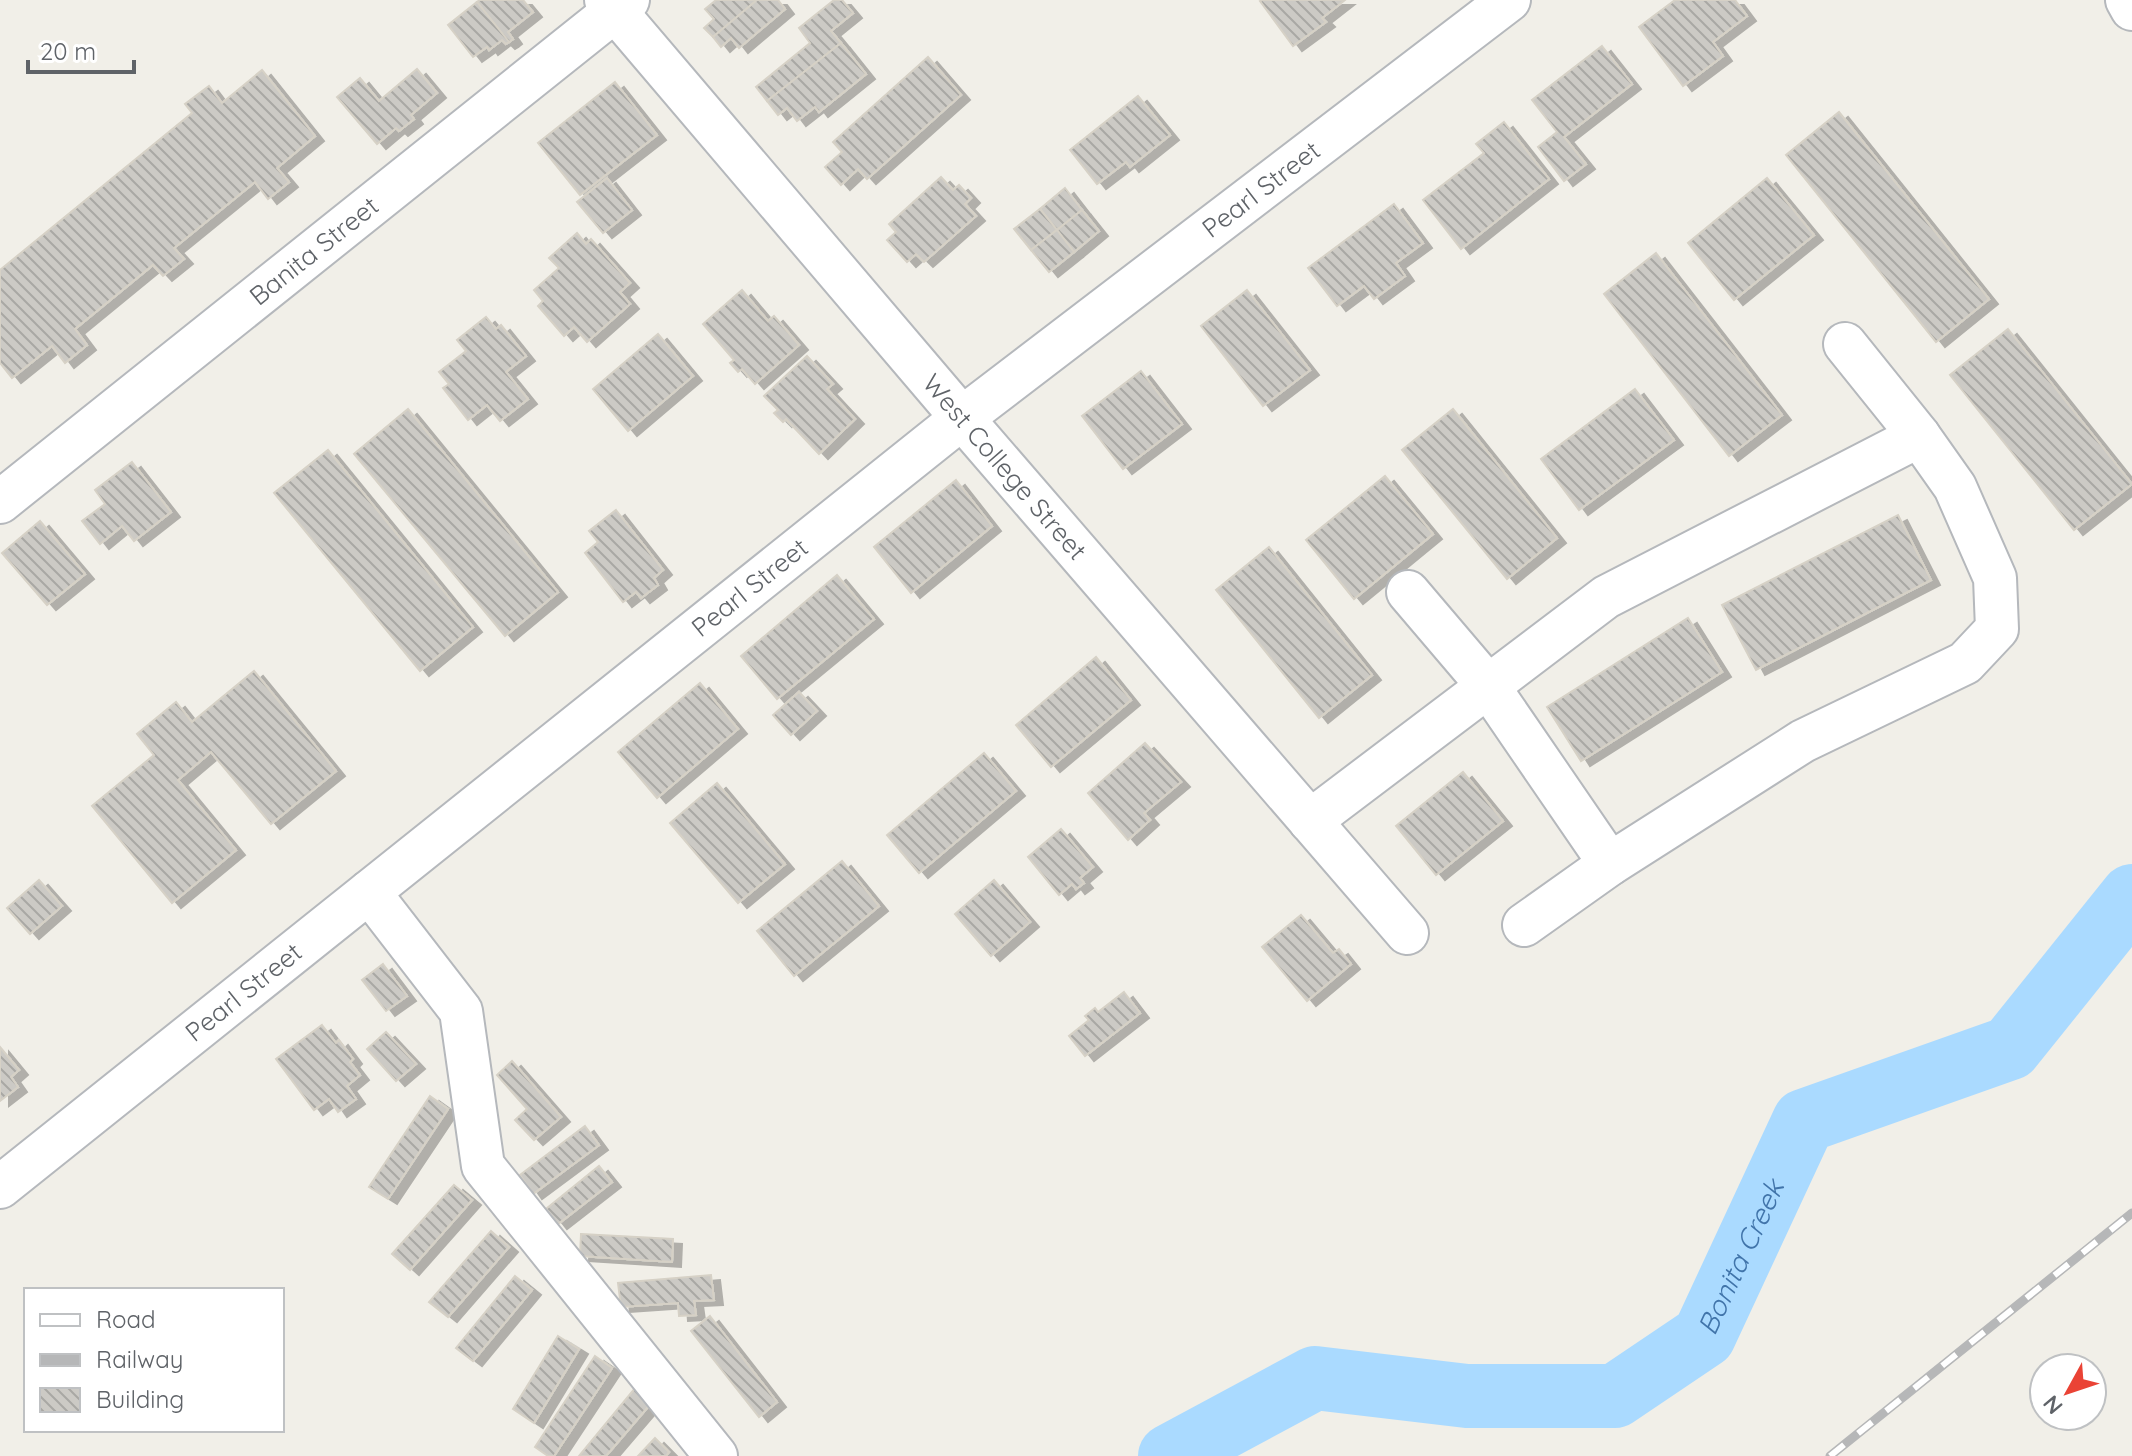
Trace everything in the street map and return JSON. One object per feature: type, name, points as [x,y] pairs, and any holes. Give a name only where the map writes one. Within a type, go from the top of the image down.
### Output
[{"type":"street","name":"Pearl Street","points":[[0,1187],[962,418],[1509,0]]},
{"type":"street","points":[[2127,0],[2132,9]]},
{"type":"street","name":"West College Street","points":[[616,3],[962,418],[1407,933]]},
{"type":"street","name":"Banita Street","points":[[0,502],[616,3]]},
{"type":"street","points":[[1524,925],[1610,864],[1803,741],[1965,663],[1997,629],[1995,578],[1955,487],[1919,436],[1845,344]]},
{"type":"street","points":[[1310,821],[1606,597],[1919,436]]},
{"type":"street","points":[[1408,592],[1488,686],[1610,864]]},
{"type":"street","points":[[369,892],[461,1011],[483,1166],[716,1456]]},
{"type":"building","points":[[523,0],[533,12],[508,32],[513,39],[509,42],[477,2]]},
{"type":"building","points":[[716,0],[757,0],[713,37],[704,28],[714,19],[705,9]]},
{"type":"building","points":[[757,0],[778,0],[785,9],[739,48],[731,38],[721,47],[713,37]]},
{"type":"building","points":[[834,0],[842,0],[853,13],[831,31],[841,43],[767,101],[756,87],[810,43],[799,28]]},
{"type":"building","points":[[1262,0],[1345,0],[1322,18],[1326,22],[1293,46]]},
{"type":"building","points":[[1675,0],[1735,0],[1747,16],[1713,42],[1723,56],[1683,86],[1639,27]]},
{"type":"building","points":[[477,2],[509,42],[506,44],[502,40],[473,57],[448,25]]},
{"type":"building","points":[[841,43],[866,74],[819,112],[815,107],[797,121],[787,108],[778,115],[767,101]]},
{"type":"building","points":[[1602,46],[1632,84],[1564,137],[1586,164],[1564,181],[1538,147],[1557,132],[1532,100]]},
{"type":"building","points":[[928,57],[961,95],[867,179],[858,169],[841,185],[825,167],[842,152],[833,142]]},
{"type":"building","points":[[417,69],[437,93],[411,115],[414,119],[399,131],[396,128],[377,144],[337,97],[360,78],[379,101]]},
{"type":"building","points":[[262,70],[315,136],[277,168],[289,182],[268,199],[255,182],[174,248],[184,259],[163,276],[153,265],[75,329],[87,345],[65,363],[52,346],[12,378],[0,363],[0,270],[192,113],[185,104],[209,86],[222,103]]},
{"type":"building","points":[[615,82],[657,135],[580,195],[538,143]]},
{"type":"building","points":[[1138,96],[1170,135],[1130,167],[1126,162],[1097,184],[1070,150]]},
{"type":"building","points":[[1839,112],[1989,299],[1936,342],[1786,155]]},
{"type":"building","points":[[1504,122],[1549,179],[1461,249],[1423,200],[1484,153],[1476,144]]},
{"type":"building","points":[[941,177],[953,190],[959,185],[971,198],[965,204],[976,216],[924,262],[916,254],[907,262],[887,240],[896,232],[889,224]]},
{"type":"building","points":[[607,178],[632,210],[603,233],[577,202]]},
{"type":"building","points":[[1767,178],[1814,235],[1734,300],[1688,243]]},
{"type":"building","points":[[1065,188],[1082,210],[1057,230],[1040,209]]},
{"type":"building","points":[[1394,204],[1423,243],[1396,263],[1405,276],[1374,299],[1364,286],[1337,306],[1308,268]]},
{"type":"building","points":[[1040,209],[1057,230],[1031,250],[1014,229]]},
{"type":"building","points":[[1082,210],[1099,231],[1074,252],[1057,230]]},
{"type":"building","points":[[1057,230],[1074,252],[1049,272],[1031,250]]},
{"type":"building","points":[[577,233],[586,244],[591,239],[630,283],[620,292],[630,304],[587,342],[574,327],[564,336],[538,306],[543,301],[534,290],[559,268],[549,258]]},
{"type":"building","points":[[1656,253],[1782,415],[1729,456],[1604,294]]},
{"type":"building","points":[[742,290],[768,321],[774,316],[799,345],[755,384],[742,369],[738,372],[730,363],[734,360],[703,324]]},
{"type":"building","points":[[1247,290],[1310,370],[1263,406],[1201,326]]},
{"type":"building","points":[[486,317],[496,329],[501,325],[526,356],[506,372],[528,399],[500,421],[487,405],[468,420],[443,388],[449,384],[439,372],[466,351],[457,340]]},
{"type":"building","points":[[2008,329],[2132,484],[2074,530],[1950,375]]},
{"type":"building","points":[[658,334],[693,376],[628,431],[593,389]]},
{"type":"building","points":[[807,356],[833,384],[827,389],[855,419],[819,454],[786,419],[783,422],[774,413],[778,410],[764,396]]},
{"type":"building","points":[[1141,371],[1182,424],[1123,469],[1082,416]]},
{"type":"building","points":[[1635,389],[1674,440],[1579,510],[1541,459]]},
{"type":"building","points":[[408,409],[558,592],[505,636],[354,454]]},
{"type":"building","points":[[1453,409],[1557,538],[1507,579],[1402,450]]},
{"type":"building","points":[[328,450],[473,627],[420,671],[274,493]]},
{"type":"building","points":[[132,462],[171,512],[134,541],[122,526],[100,544],[82,521],[105,504],[95,490]]},
{"type":"building","points":[[1385,476],[1433,534],[1354,599],[1306,540]]},
{"type":"building","points":[[956,480],[992,526],[911,593],[874,547]]},
{"type":"building","points":[[616,510],[663,570],[654,578],[658,585],[641,598],[636,592],[623,602],[585,553],[598,542],[589,531]]},
{"type":"building","points":[[1898,515],[1931,580],[1756,670],[1722,605]]},
{"type":"building","points":[[40,521],[85,574],[47,605],[2,553]]},
{"type":"building","points":[[1269,547],[1372,675],[1319,718],[1216,590]]},
{"type":"building","points":[[837,575],[874,619],[777,699],[741,656]]},
{"type":"building","points":[[1688,618],[1722,672],[1581,761],[1547,707]]},
{"type":"building","points":[[1096,657],[1131,700],[1051,767],[1016,725]]},
{"type":"building","points":[[254,671],[336,771],[271,824],[211,752],[178,780],[236,850],[172,903],[92,806],[154,755],[137,734],[176,702],[192,722]]},
{"type":"building","points":[[700,683],[738,729],[657,798],[618,752]]},
{"type":"building","points":[[799,692],[817,711],[791,735],[773,715]]},
{"type":"building","points":[[1145,743],[1181,782],[1144,813],[1150,820],[1128,840],[1088,793]]},
{"type":"building","points":[[984,753],[1016,791],[919,873],[887,835]]},
{"type":"building","points":[[1463,772],[1503,821],[1436,875],[1396,826]]},
{"type":"building","points":[[717,783],[785,864],[738,903],[670,823]]},
{"type":"building","points":[[1061,829],[1093,867],[1080,878],[1084,883],[1076,889],[1072,884],[1059,895],[1028,857]]},
{"type":"building","points":[[842,861],[879,906],[794,976],[757,931]]},
{"type":"building","points":[[39,880],[62,906],[30,934],[7,908]]},
{"type":"building","points":[[994,880],[1030,922],[991,956],[955,914]]},
{"type":"building","points":[[1301,915],[1333,953],[1339,949],[1351,964],[1307,1001],[1262,947]]},
{"type":"building","points":[[383,964],[407,996],[386,1011],[362,980]]},
{"type":"building","points":[[1124,992],[1140,1013],[1085,1056],[1069,1036],[1089,1020],[1085,1016],[1095,1008],[1098,1012]]},
{"type":"building","points":[[322,1025],[336,1043],[339,1040],[360,1075],[347,1086],[356,1099],[338,1112],[329,1099],[314,1110],[276,1059]]},
{"type":"building","points":[[386,1032],[416,1064],[396,1081],[367,1049]]},
{"type":"building","points":[[0,1047],[19,1070],[11,1077],[18,1087],[0,1101]]},
{"type":"building","points":[[512,1061],[561,1117],[534,1140],[515,1120],[527,1109],[497,1075]]},
{"type":"building","points":[[430,1096],[448,1109],[388,1199],[369,1187]]},
{"type":"building","points":[[585,1126],[599,1145],[533,1194],[520,1175]]},
{"type":"building","points":[[599,1166],[612,1182],[558,1224],[546,1209]]},
{"type":"building","points":[[454,1185],[472,1200],[410,1270],[392,1254]]},
{"type":"building","points":[[491,1231],[509,1247],[448,1317],[429,1302]]},
{"type":"building","points":[[581,1234],[673,1239],[672,1262],[580,1256]]},
{"type":"building","points":[[711,1275],[714,1300],[694,1301],[696,1315],[679,1316],[678,1303],[621,1307],[618,1283]]},
{"type":"building","points":[[515,1276],[532,1290],[473,1361],[456,1348]]},
{"type":"building","points":[[710,1316],[777,1402],[759,1417],[691,1331]]},
{"type":"building","points":[[558,1336],[579,1349],[534,1423],[513,1409]]},
{"type":"building","points":[[595,1356],[612,1368],[554,1456],[548,1456],[535,1447]]},
{"type":"building","points":[[636,1387],[653,1401],[606,1456],[579,1456]]},
{"type":"building","points":[[655,1438],[669,1452],[666,1456],[638,1456]]},
{"type":"waterway","name":"Bonita Creek","points":[[1170,1456],[1315,1378],[1467,1396],[1615,1396],[1704,1336],[1804,1121],[2010,1048],[2132,896]]},
{"type":"railway","points":[[1830,1456],[2132,1213]]}]
